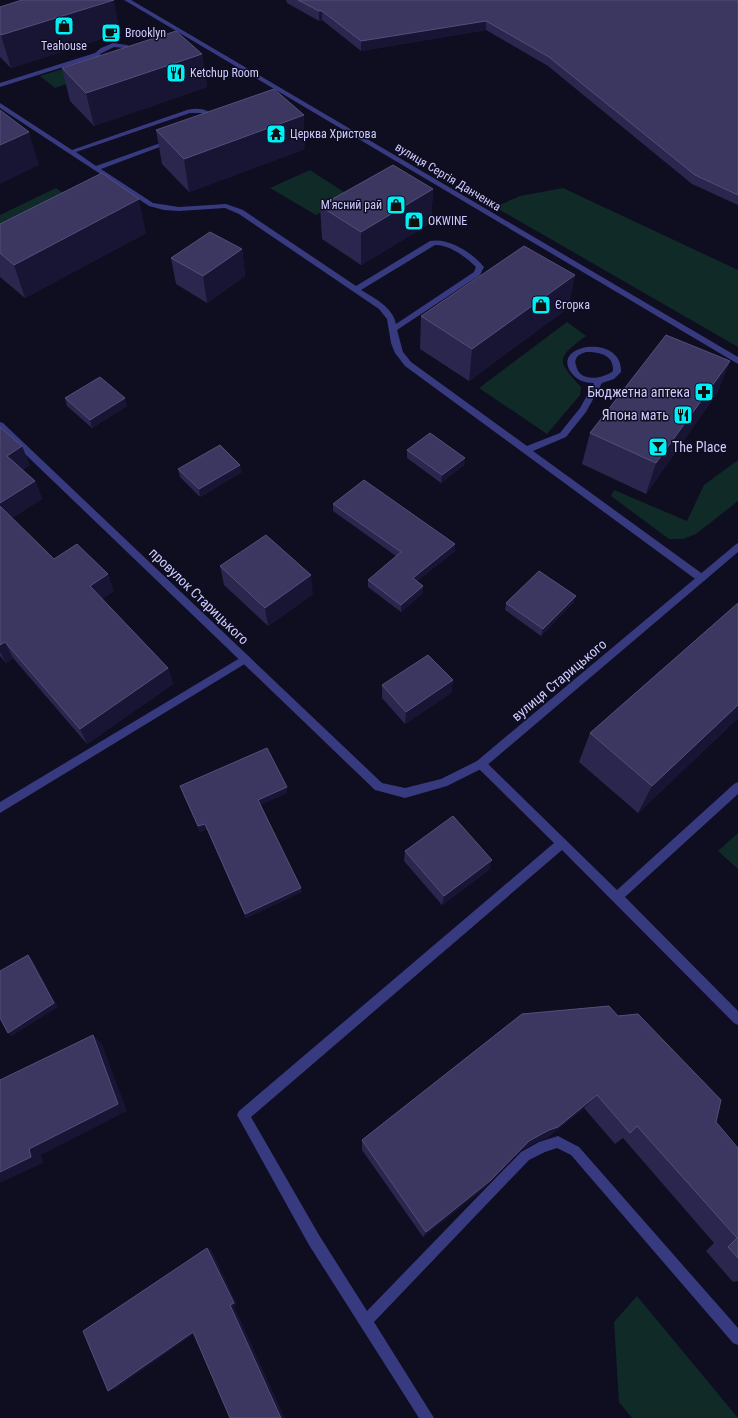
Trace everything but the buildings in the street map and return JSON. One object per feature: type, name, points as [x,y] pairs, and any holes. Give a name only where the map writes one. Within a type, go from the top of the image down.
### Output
[{"type":"street","name":"вулиця Сергія Данченка","points":[[127,0],[738,361]]},
{"type":"street","points":[[0,85],[97,54],[107,46],[119,45],[129,47],[134,53],[131,59],[115,64],[99,60],[97,54]]},
{"type":"street","points":[[0,105],[151,205],[179,209],[226,206],[241,212],[356,289],[382,307],[391,319],[395,343],[399,353],[408,364],[701,578]]},
{"type":"street","points":[[72,152],[189,111],[204,111],[211,114],[214,119],[213,124],[208,128]]},
{"type":"street","points":[[96,168],[178,139]]},
{"type":"street","points":[[356,289],[429,244],[436,242],[444,243],[476,262],[480,267],[477,273],[393,329]]},
{"type":"street","points":[[526,450],[563,435],[583,410],[599,381],[613,377],[617,372],[617,362],[613,357],[601,350],[585,350],[574,355],[570,365],[572,370],[577,375],[591,381],[599,381]]},
{"type":"street","name":"провулок Старицького","points":[[0,425],[379,787]]},
{"type":"street","name":"вулиця Старицького","points":[[379,787],[405,793],[443,783],[481,764],[738,547]]},
{"type":"street","points":[[0,808],[246,660]]},
{"type":"street","points":[[481,764],[617,897],[738,1019]]},
{"type":"street","points":[[617,897],[738,787]]},
{"type":"street","points":[[427,1418],[314,1240],[243,1115],[562,844]]},
{"type":"street","points":[[366,1321],[525,1156],[543,1146],[558,1142],[575,1151],[738,1338]]},
{"type":"green space","points":[[82,63],[102,72],[55,88],[40,76]]},
{"type":"green space","points":[[310,170],[350,196],[316,215],[270,188]]},
{"type":"green space","points":[[56,188],[74,201],[0,237],[0,215]]},
{"type":"green space","points":[[563,188],[738,270],[738,347],[495,207],[520,196]]},
{"type":"green space","points":[[567,322],[586,336],[569,349],[563,360],[567,371],[581,387],[580,395],[547,434],[479,388]]},
{"type":"green space","points":[[738,460],[738,501],[696,534],[683,539],[669,539],[611,496],[614,490],[687,521],[704,485]]},
{"type":"green space","points":[[738,833],[738,869],[718,851]]},
{"type":"green space","points":[[637,1296],[738,1418],[632,1418],[619,1402],[614,1322]]},
{"type":"place","name":"Teahouse","points":[[64,26]]},
{"type":"place","name":"Brooklyn","points":[[111,33]]},
{"type":"place","name":"Ketchup Room","points":[[176,73]]},
{"type":"place","name":"Церква Христова","points":[[276,134]]},
{"type":"place","name":"М'ясний рай","points":[[396,205]]},
{"type":"place","name":"OKWINE","points":[[414,221]]},
{"type":"place","name":"Єгорка","points":[[541,305]]},
{"type":"place","name":"Бюджетна аптека","points":[[704,392]]},
{"type":"place","name":"Япона мать","points":[[683,415]]},
{"type":"place","name":"The Place","points":[[658,447]]}]
